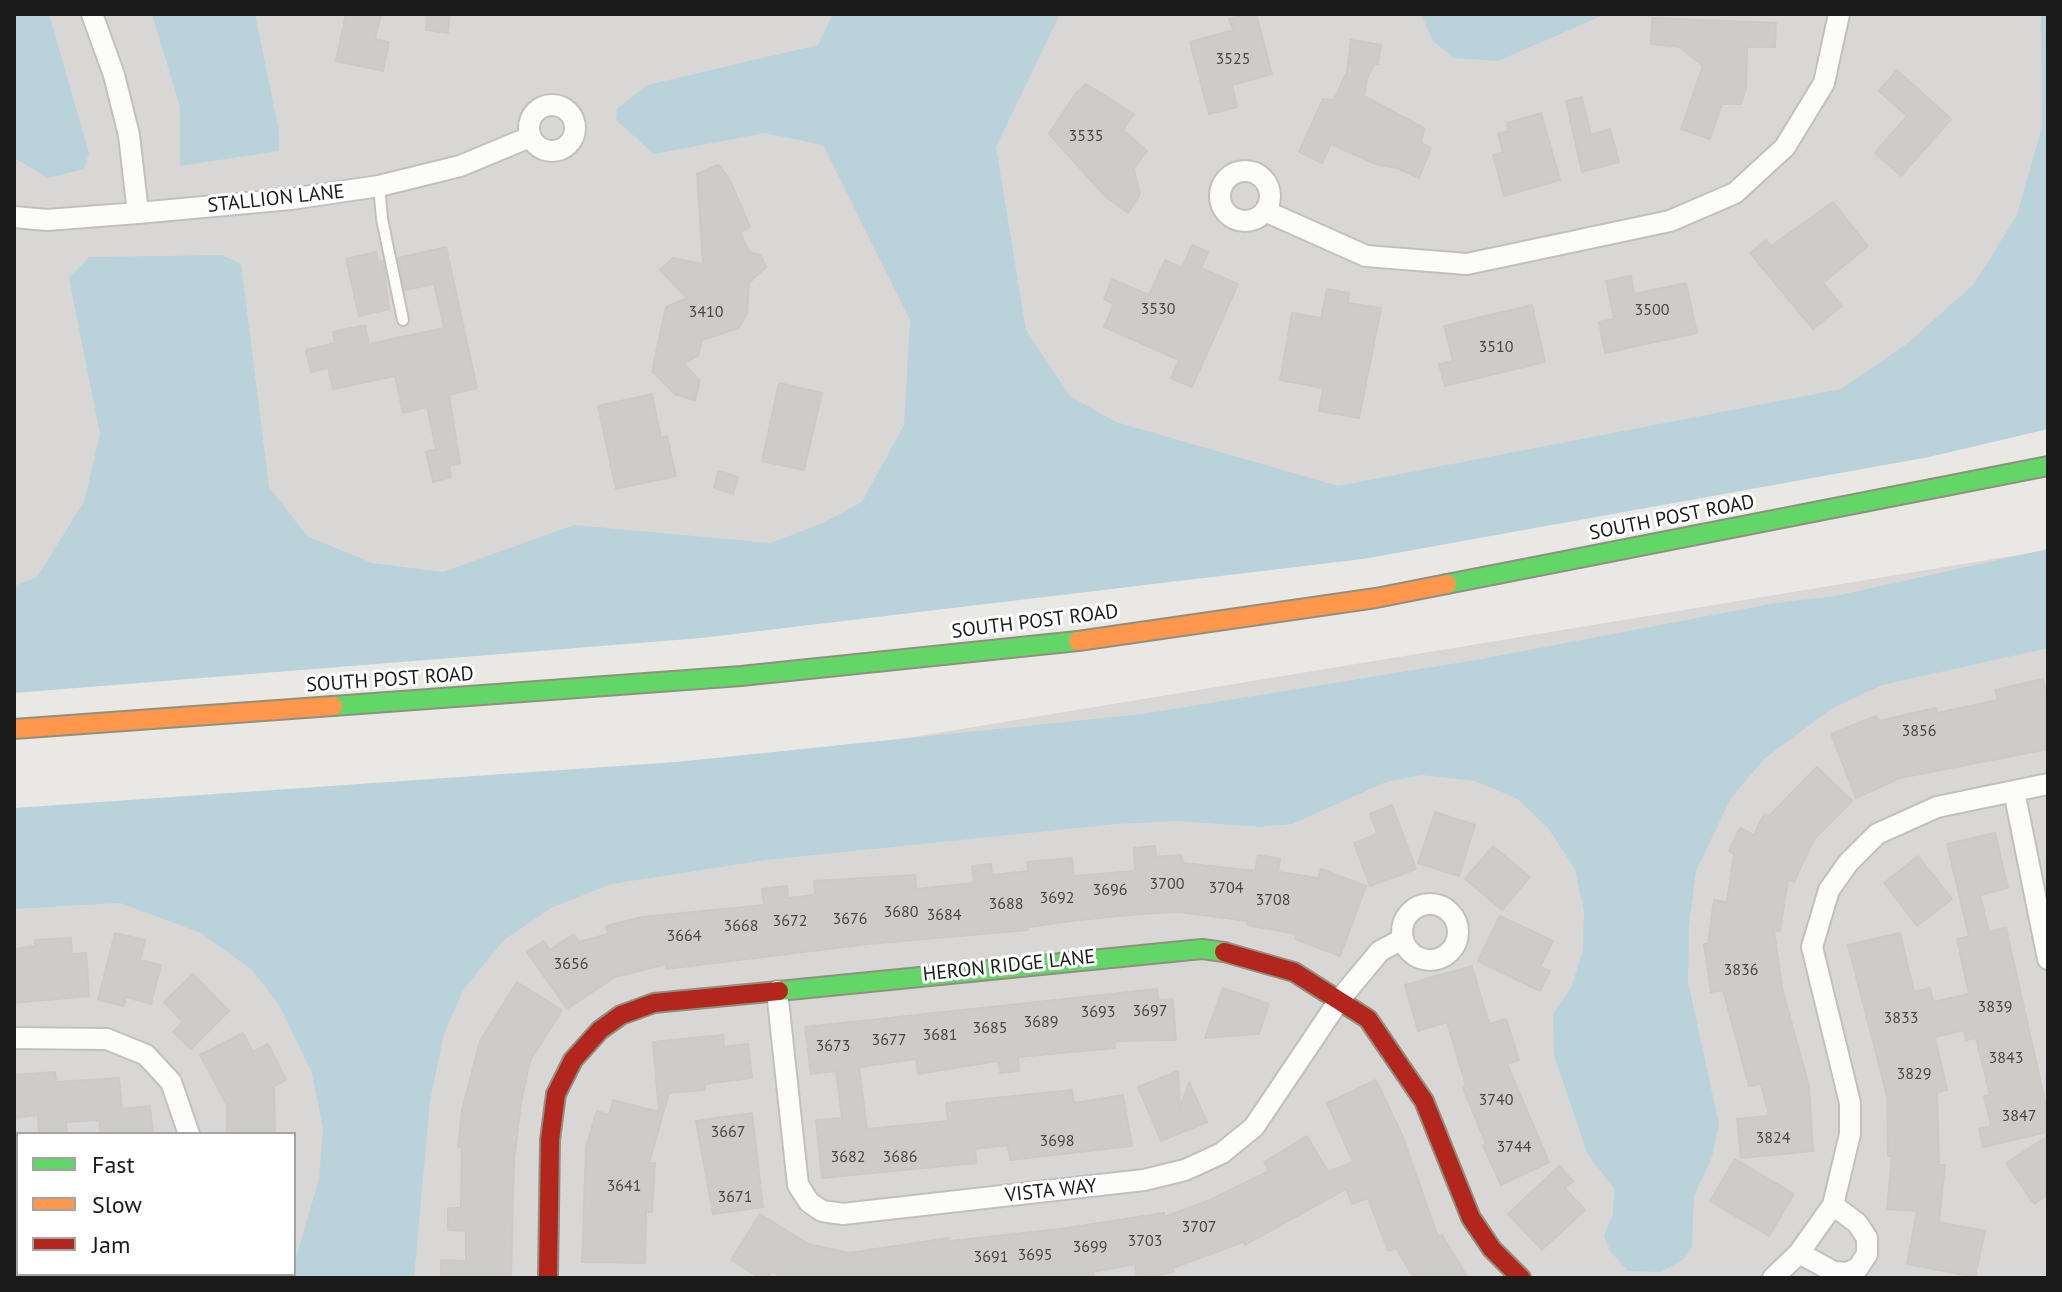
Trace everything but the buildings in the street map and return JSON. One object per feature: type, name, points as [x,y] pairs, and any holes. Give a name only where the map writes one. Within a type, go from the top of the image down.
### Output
[{"type":"street","points":[[92,14],[114,75],[129,135],[138,213]]},
{"type":"street","points":[[1265,211],[1366,256],[1467,264],[1670,221],[1735,193],[1785,147],[1824,83],[1839,14]]},
{"type":"street","name":"STALLION LANE","points":[[14,217],[47,220],[138,213],[291,199],[379,186],[460,166],[530,137]]},
{"type":"street","name":"SOUTH POST ROAD","points":[[14,729],[741,676],[1065,643],[1376,598],[2048,466]]},
{"type":"street","points":[[1773,1278],[1799,1253],[1833,1205],[1850,1134],[1850,1103],[1812,947],[1822,907],[1848,863],[1877,834],[1937,807],[2048,784]]},
{"type":"street","points":[[2014,791],[2048,959]]},
{"type":"street","name":"VISTA WAY","points":[[777,991],[798,1185],[809,1202],[822,1211],[843,1214],[1144,1180],[1185,1170],[1222,1153],[1254,1127],[1340,999],[1380,951],[1403,939]]},
{"type":"street","name":"HERON RIDGE LANE","points":[[548,1278],[550,1140],[556,1094],[573,1060],[600,1030],[621,1015],[654,1003],[1167,949],[1202,949],[1239,954],[1294,972],[1368,1019],[1424,1101],[1471,1218],[1492,1249],[1521,1278]]},
{"type":"street","points":[[14,1038],[107,1039],[146,1055],[171,1082],[188,1132]]},
{"type":"street","points":[[1799,1253],[1834,1272],[1848,1273],[1858,1268],[1867,1254],[1867,1238],[1857,1223],[1833,1205]]},
{"type":"lane","points":[[379,186],[403,320]]},
{"type":"shaded area","points":[[14,14],[2048,14],[2048,373],[1394,521],[14,640]]},
{"type":"shaded area","points":[[2048,550],[2048,1278],[14,1278],[14,885]]},
{"type":"water","points":[[14,14],[49,14],[89,153],[84,169],[48,178],[14,158]]},
{"type":"water","points":[[152,14],[255,14],[279,131],[279,151],[180,166],[180,107]]},
{"type":"water","points":[[833,14],[1060,14],[996,147],[1026,330],[1070,396],[1116,422],[1338,486],[1841,389],[1908,343],[1974,284],[2017,215],[2042,127],[2041,14],[2048,14],[2048,429],[1929,457],[1363,559],[701,638],[14,693],[14,586],[37,577],[84,502],[100,434],[69,278],[89,257],[222,255],[241,264],[269,487],[307,536],[372,563],[443,572],[574,525],[771,543],[823,523],[862,502],[904,425],[910,320],[823,145],[765,133],[654,154],[616,120],[617,109],[647,85],[818,45]]},
{"type":"water","points":[[1421,14],[1606,14],[1498,61],[1454,58],[1433,41]]},
{"type":"water","points":[[2048,549],[2048,648],[1882,685],[1831,709],[1764,759],[1731,798],[1696,871],[1689,926],[1688,982],[1719,1124],[1712,1157],[1694,1196],[1692,1247],[1684,1259],[1660,1272],[1628,1271],[1611,1252],[1604,1236],[1613,1214],[1614,1189],[1587,1153],[1554,1055],[1553,1014],[1571,988],[1583,950],[1584,912],[1575,869],[1548,828],[1518,799],[1475,781],[1421,775],[1386,782],[1292,824],[1260,827],[1179,821],[1116,824],[766,860],[611,884],[551,908],[504,940],[463,990],[444,1034],[430,1101],[414,1278],[290,1278],[296,1276],[296,1258],[319,1179],[323,1128],[312,1073],[279,1005],[252,970],[201,933],[120,903],[14,909],[14,808],[676,762],[1142,714],[1476,660],[1776,603],[1835,596]]},
{"type":"traffic: fast","points":[[1447,584],[2048,466]]},
{"type":"traffic: fast","points":[[333,706],[741,676],[1078,641]]},
{"type":"traffic: fast","points":[[779,991],[1202,949],[1224,952]]},
{"type":"traffic: slow","points":[[1078,641],[1376,598],[1447,584]]},
{"type":"traffic: slow","points":[[14,729],[333,706]]},
{"type":"traffic: jam","points":[[1224,952],[1294,972],[1368,1019],[1424,1101],[1471,1218],[1492,1249],[1521,1278]]},
{"type":"traffic: jam","points":[[548,1278],[550,1140],[556,1094],[573,1060],[600,1030],[621,1015],[654,1003],[779,991]]}]
